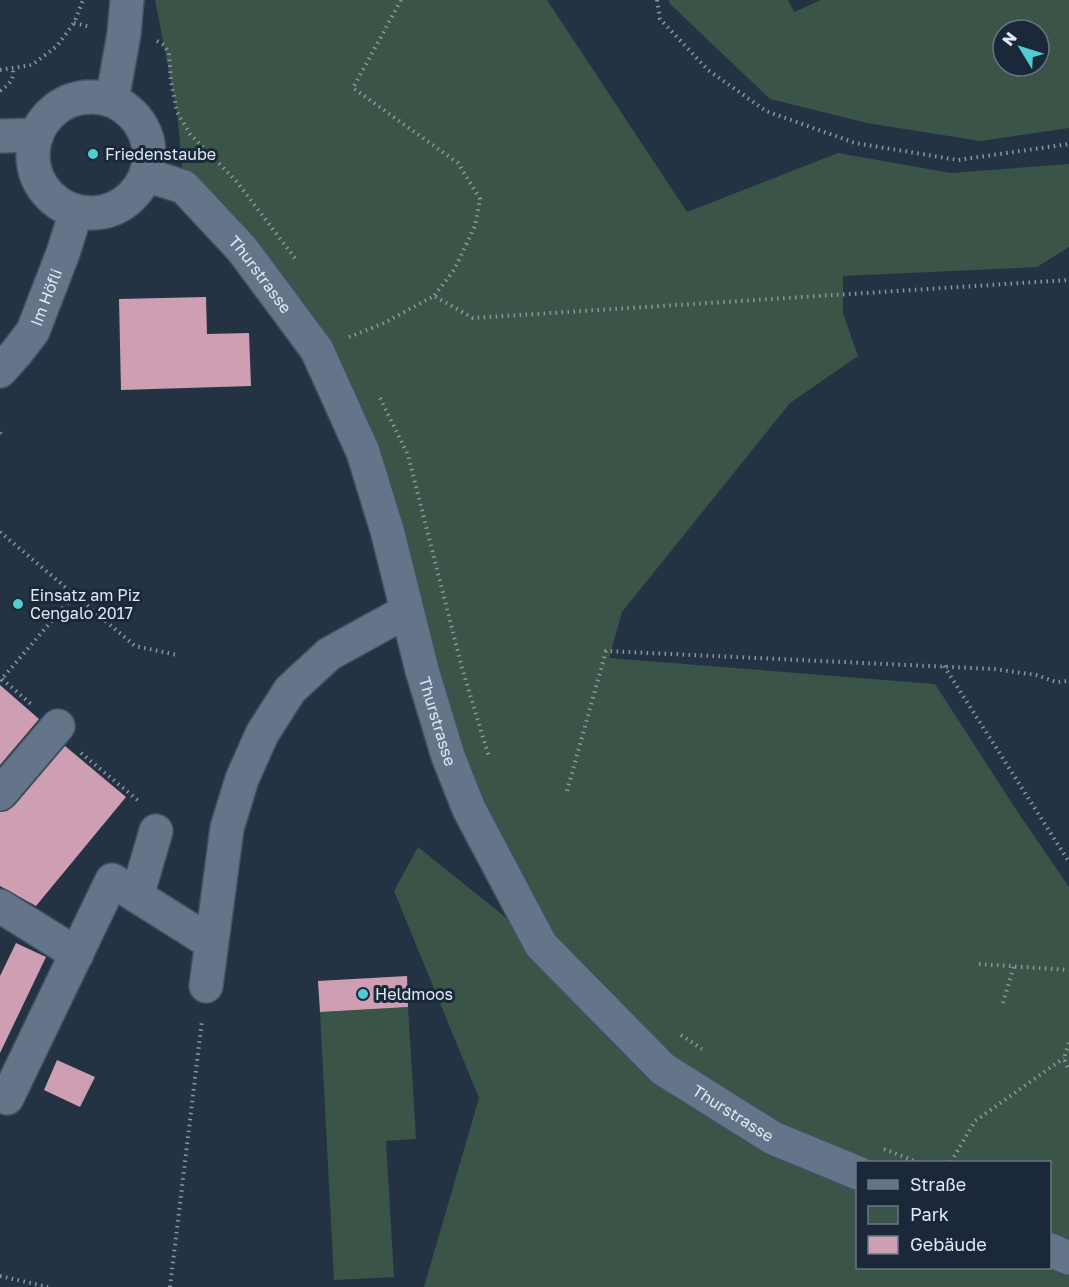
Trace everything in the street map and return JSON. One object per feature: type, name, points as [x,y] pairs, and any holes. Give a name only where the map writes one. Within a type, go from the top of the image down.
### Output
[{"type":"street","points":[[112,100],[124,34],[127,0]]},
{"type":"street","points":[[94,97],[112,100],[128,110],[140,123],[148,140],[149,158],[146,176],[138,191],[125,203],[110,211],[76,212],[61,205],[48,195],[39,182],[34,167],[33,151],[37,135],[45,119],[59,106],[76,99],[94,97]]},
{"type":"street","points":[[0,136],[37,135]]},
{"type":"street","name":"Thurstrasse","points":[[146,176],[184,187],[242,249],[317,350],[363,452],[387,530],[422,670],[452,766],[469,809],[541,945],[663,1070],[773,1137],[856,1172]]},
{"type":"street","name":"Im Höfli","points":[[6,352],[33,331],[63,254],[76,212]]},
{"type":"street","points":[[206,986],[227,828],[242,778],[262,734],[290,690],[328,654],[407,611]]},
{"type":"street","points":[[0,794],[58,726]]},
{"type":"street","points":[[137,896],[156,831]]},
{"type":"street","points":[[7,1098],[112,880],[202,937],[212,937]]},
{"type":"street","points":[[0,906],[76,954]]},
{"type":"street","points":[[1051,1250],[1069,1258]]},
{"type":"path","points":[[0,70],[32,65],[57,46],[74,23],[83,0]]},
{"type":"path","points":[[317,350],[382,324],[434,296],[454,270],[475,226],[480,199],[458,164],[352,88],[401,0]]},
{"type":"path","points":[[657,0],[660,19],[708,70],[766,111],[855,143],[958,160],[1069,144]]},
{"type":"path","points":[[158,41],[169,53],[177,112],[190,134],[237,182],[301,265]]},
{"type":"path","points":[[0,91],[14,77],[13,68]]},
{"type":"path","points":[[434,296],[473,318],[1069,280]]},
{"type":"path","points":[[344,328],[350,337]]},
{"type":"path","points":[[379,396],[408,455],[462,668],[491,765]]},
{"type":"path","points":[[0,532],[135,646],[177,655]]},
{"type":"path","points":[[0,681],[74,595]]},
{"type":"path","points":[[567,791],[606,651],[994,669],[1036,675],[1056,682],[1069,681]]},
{"type":"path","points":[[944,666],[1069,862]]},
{"type":"path","points":[[979,964],[1069,970]]},
{"type":"path","points":[[1003,1003],[1015,966]]},
{"type":"path","points":[[170,1287],[206,986]]},
{"type":"path","points":[[680,1034],[709,1054]]},
{"type":"path","points":[[952,1161],[975,1121],[1064,1058],[1069,1043]]},
{"type":"path","points":[[1064,1058],[1069,1071]]},
{"type":"path","points":[[874,1145],[914,1161]]},
{"type":"path","points":[[0,1276],[48,1287]]},
{"type":"green space","points":[[155,0],[547,0],[687,212],[838,153],[951,173],[1069,164],[1069,247],[1037,267],[843,276],[843,313],[858,356],[790,403],[622,612],[609,658],[935,684],[1069,887],[1069,1287],[424,1287],[479,1098],[394,891],[418,847],[539,944],[469,809],[317,350],[184,187],[177,112]]},
{"type":"green space","points":[[669,0],[788,0],[794,12],[821,0],[1069,0],[1069,128],[980,141],[867,123],[770,99],[669,3]]},
{"type":"green space","points":[[408,1007],[416,1139],[386,1141],[394,1277],[334,1280],[320,1012]]},
{"type":"building","points":[[206,297],[207,334],[249,333],[251,386],[121,390],[119,299]]},
{"type":"building","points":[[0,685],[39,719],[0,765]]},
{"type":"building","points":[[65,746],[126,797],[36,906],[0,886],[0,812],[7,811],[14,806]]},
{"type":"building","points":[[16,943],[46,957],[0,1053],[0,976]]},
{"type":"building","name":"Heldmoos","points":[[407,976],[408,1007],[320,1012],[318,981]]},
{"type":"building","points":[[57,1060],[95,1077],[80,1107],[44,1090]]},
{"type":"place","name":"Friedenstaube","points":[[93,154]]},
{"type":"place","name":"Einsatz am Piz Cengalo 2017","points":[[18,604]]},
{"type":"place","name":"Heldmoos","points":[[363,994]]}]
